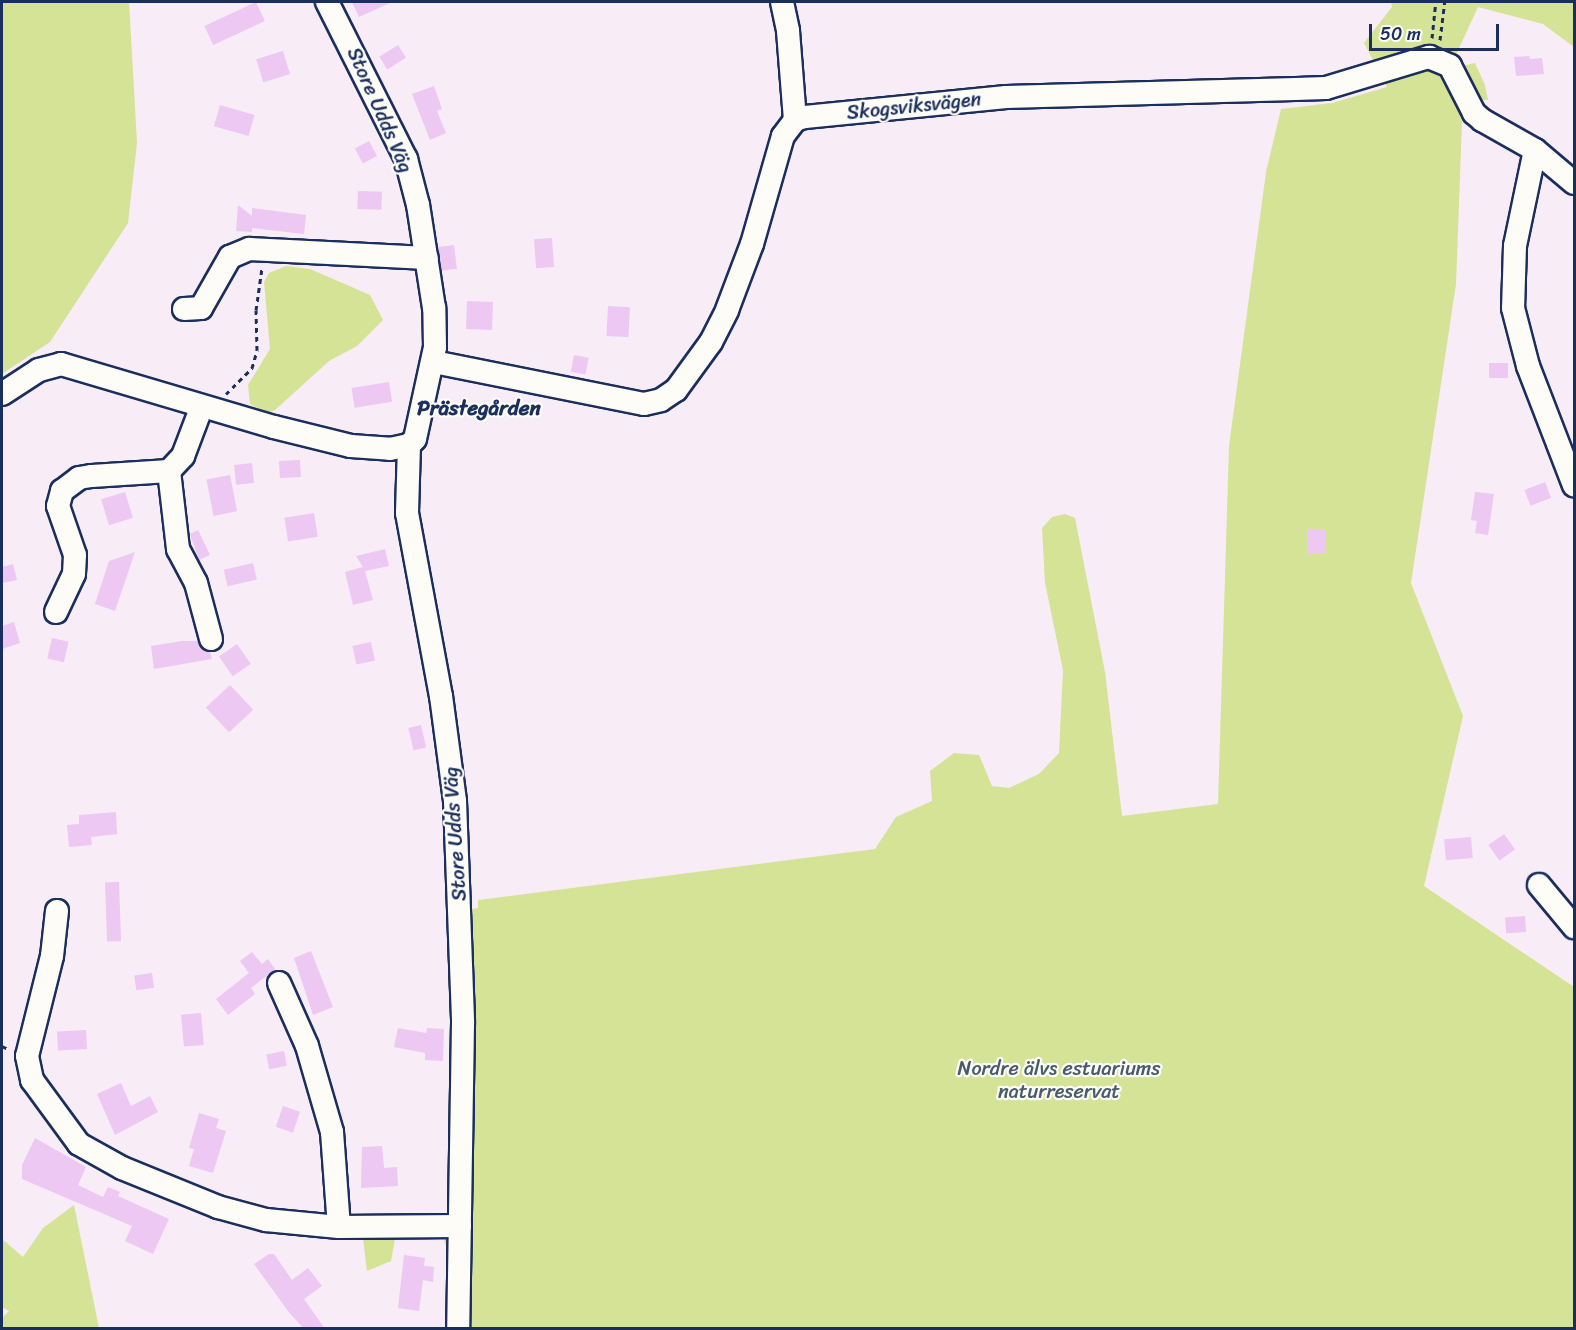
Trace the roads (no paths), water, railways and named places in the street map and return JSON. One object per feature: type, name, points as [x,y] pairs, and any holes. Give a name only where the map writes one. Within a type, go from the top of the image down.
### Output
[{"type":"street","name":"Store Udds Väg","points":[[327,2],[406,159],[427,258],[434,308],[434,362],[422,421],[409,446],[408,523],[441,696],[455,801],[464,1023],[458,1329]]},
{"type":"street","points":[[434,362],[644,404],[661,400],[676,390],[711,342],[727,310],[752,244],[783,136],[795,120],[788,31],[782,2]]},
{"type":"street","name":"Skogsviksvägen","points":[[795,120],[1006,97],[1326,88],[1435,58],[1456,74],[1474,113],[1535,150]]},
{"type":"street","points":[[1575,183],[1535,150],[1511,276],[1513,308],[1528,366],[1575,485]]},
{"type":"street","points":[[184,309],[201,309],[217,274],[230,257],[249,249],[427,258]]},
{"type":"street","points":[[2,394],[39,370],[61,364],[202,406],[351,446],[390,449],[409,446]]},
{"type":"street","points":[[56,612],[74,574],[75,555],[58,506],[62,491],[79,478],[169,471],[183,456],[202,406]]},
{"type":"street","points":[[169,471],[178,549],[196,582],[211,639]]},
{"type":"street","points":[[1539,885],[1575,927]]},
{"type":"street","points":[[57,911],[52,956],[27,1056],[32,1080],[79,1144],[122,1168],[242,1215],[339,1227],[460,1226]]},
{"type":"street","points":[[279,983],[307,1046],[332,1131],[339,1227]]},
{"type":"district","name":"Prästegården","points":[[479,408]]},
{"type":"park label","name":"Nordre älvs estuariums naturreservat","points":[[1059,1080]]}]
